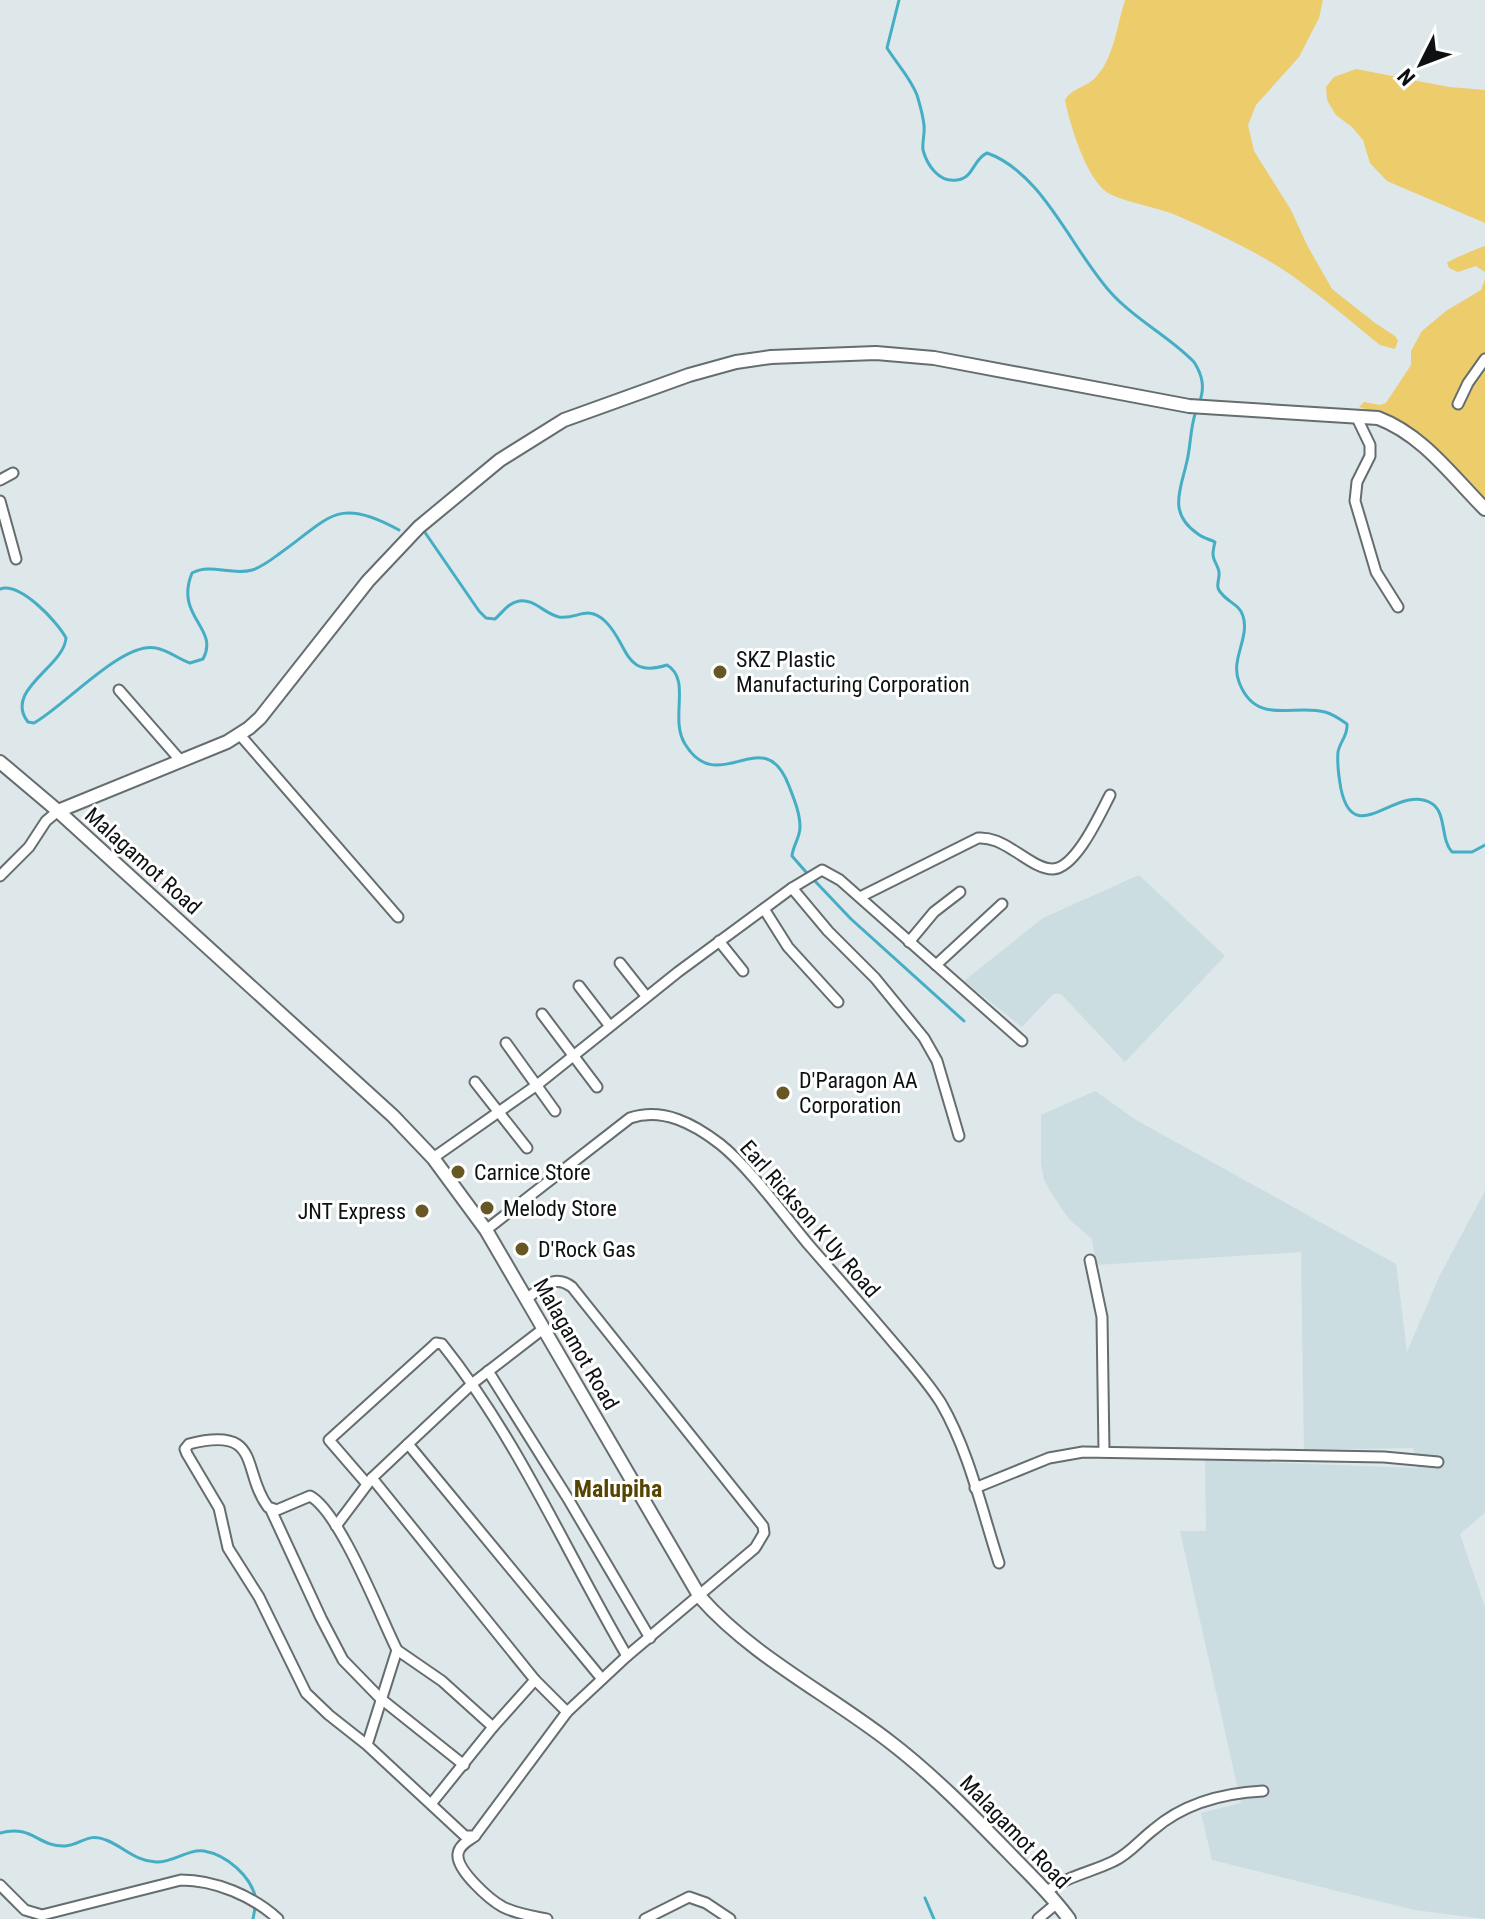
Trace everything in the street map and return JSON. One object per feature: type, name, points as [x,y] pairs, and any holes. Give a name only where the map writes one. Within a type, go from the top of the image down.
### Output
[{"type":"street","points":[[0,876],[58,811],[240,735],[271,705],[368,581],[444,505],[500,460],[548,428],[585,411],[736,362],[771,357],[876,353],[934,358],[1189,406],[1378,418],[1420,443],[1485,509]]},
{"type":"street","points":[[1458,404],[1485,359]]},
{"type":"street","points":[[1356,416],[1370,445],[1370,456],[1357,482],[1355,501],[1376,572],[1398,607]]},
{"type":"street","points":[[0,480],[13,473]]},
{"type":"street","points":[[0,501],[16,559]]},
{"type":"street","points":[[119,690],[181,761]]},
{"type":"street","points":[[240,735],[398,917]]},
{"type":"street","name":"Malagamot Road","points":[[0,762],[58,811],[393,1116],[433,1158],[486,1230],[700,1597],[719,1618],[754,1647],[890,1741],[929,1774],[1046,1892],[1060,1913]]},
{"type":"street","points":[[860,897],[978,838],[995,840],[1039,866],[1056,869],[1078,851],[1110,795]]},
{"type":"street","points":[[433,1158],[537,1085],[719,941],[822,870],[834,875],[860,897],[1022,1041]]},
{"type":"street","points":[[792,888],[828,931],[875,978],[924,1038],[937,1061],[959,1136]]},
{"type":"street","points":[[909,942],[934,912],[960,892]]},
{"type":"street","points":[[936,965],[1002,904]]},
{"type":"street","points":[[764,909],[788,947],[838,1002]]},
{"type":"street","points":[[719,941],[743,971]]},
{"type":"street","points":[[620,963],[646,996]]},
{"type":"street","points":[[579,986],[609,1025]]},
{"type":"street","points":[[542,1014],[597,1087]]},
{"type":"street","points":[[506,1043],[555,1111]]},
{"type":"street","points":[[475,1082],[527,1148]]},
{"type":"street","name":"Earl Rickson K Uy Road","points":[[486,1230],[630,1118],[656,1114],[687,1124],[711,1138],[731,1155],[914,1367],[941,1404],[975,1488],[999,1563]]},
{"type":"street","points":[[1090,1260],[1102,1317],[1104,1452]]},
{"type":"street","points":[[526,1299],[555,1280],[563,1280],[572,1287],[763,1526],[764,1533],[755,1548],[627,1656],[567,1712],[475,1836],[461,1846],[458,1854],[462,1868],[500,1905],[514,1912],[547,1919]]},
{"type":"street","points":[[336,1526],[369,1481],[473,1383],[543,1329]]},
{"type":"street","points":[[567,1712],[535,1680],[369,1481],[330,1444],[329,1439],[436,1343],[442,1344],[473,1383],[553,1516],[588,1589],[627,1656]]},
{"type":"street","points":[[488,1371],[650,1638]]},
{"type":"street","points":[[464,1765],[380,1698],[353,1672],[335,1646],[271,1510],[264,1502],[248,1456],[230,1441],[187,1446],[187,1454],[219,1508],[228,1548],[259,1597],[301,1685],[316,1704],[367,1745],[461,1834],[475,1836]]},
{"type":"street","points":[[408,1444],[602,1679]]},
{"type":"street","points":[[975,1488],[1049,1458],[1083,1452],[1384,1457],[1438,1462]]},
{"type":"street","points":[[271,1510],[310,1496],[317,1500],[336,1526],[397,1650],[442,1681],[493,1727]]},
{"type":"street","points":[[367,1745],[397,1650]]},
{"type":"street","points":[[431,1804],[535,1680]]},
{"type":"street","points":[[1046,1892],[1066,1880],[1117,1860],[1180,1811],[1225,1795],[1263,1791]]},
{"type":"street","points":[[0,1885],[25,1910],[42,1915],[181,1880],[197,1880],[247,1898],[278,1919]]},
{"type":"street","points":[[645,1919],[689,1897],[706,1903],[730,1919]]},
{"type":"street","points":[[1038,1919],[1060,1913]]},
{"type":"shaded area","points":[[1125,0],[1323,0],[1319,18],[1299,57],[1256,105],[1248,125],[1254,151],[1291,210],[1332,289],[1395,336],[1398,341],[1395,349],[1380,345],[1308,288],[1256,253],[1178,216],[1110,194],[1097,182],[1079,148],[1065,100],[1091,81],[1107,61]]},
{"type":"shaded area","points":[[1356,69],[1449,87],[1485,90],[1485,223],[1387,181],[1370,163],[1363,140],[1336,115],[1327,100],[1326,87],[1334,77]]},
{"type":"shaded area","points":[[1485,246],[1485,272],[1476,266],[1458,272],[1449,268],[1447,263],[1450,261]]},
{"type":"shaded area","points":[[1485,279],[1485,500],[1411,428],[1393,418],[1359,407],[1364,402],[1386,403],[1411,365],[1411,351],[1422,331],[1446,311],[1481,290]]},
{"type":"shaded area","points":[[1139,875],[1225,956],[1125,1062],[1061,994],[1053,994],[1022,1027],[964,981],[1043,918]]},
{"type":"shaded area","points":[[1095,1091],[1136,1120],[1396,1264],[1407,1352],[1439,1277],[1485,1191],[1485,1513],[1460,1534],[1485,1607],[1485,1919],[1414,1910],[1212,1860],[1201,1813],[1241,1803],[1180,1531],[1206,1531],[1205,1460],[1418,1468],[1413,1448],[1304,1450],[1301,1252],[1096,1265],[1092,1239],[1069,1219],[1052,1194],[1044,1180],[1041,1164],[1041,1115]]},
{"type":"waterway","points":[[899,0],[887,48],[917,95],[924,125],[923,150],[931,167],[945,179],[963,179],[987,153],[1007,163],[1025,178],[1113,295],[1194,362],[1202,382],[1199,404]]},
{"type":"waterway","points":[[1196,411],[1179,509],[1188,526],[1215,542],[1213,554],[1219,572],[1218,589],[1243,616],[1244,632],[1237,673],[1246,696],[1266,709],[1325,712],[1347,724],[1338,752],[1338,770],[1347,807],[1356,815],[1378,812],[1404,801],[1418,799],[1436,807],[1452,852],[1472,852],[1485,845]]},
{"type":"waterway","points":[[0,589],[8,588],[27,597],[55,622],[66,638],[56,659],[23,699],[22,710],[28,722],[34,723],[110,664],[142,649],[160,649],[190,663],[203,659],[206,639],[189,601],[192,573],[207,569],[237,572],[256,569],[322,522],[347,513],[361,514],[399,530]]},
{"type":"waterway","points":[[424,531],[486,618],[495,619],[519,601],[534,604],[559,617],[593,614],[613,630],[634,663],[653,668],[667,665],[678,680],[681,734],[698,759],[712,765],[754,758],[767,759],[779,767],[799,817],[800,831],[792,856],[806,872]]},
{"type":"waterway","points":[[813,879],[851,919],[964,1021]]},
{"type":"waterway","points":[[0,1833],[20,1831],[48,1843],[65,1846],[89,1838],[100,1838],[142,1859],[156,1862],[192,1852],[213,1853],[237,1868],[249,1882],[256,1899]]},
{"type":"waterway","points":[[925,1898],[934,1919]]},
{"type":"waterway","points":[[253,1919],[255,1908]]},
{"type":"place","name":"SKZ Plastic Manufacturing Corporation","points":[[720,672]]},
{"type":"place","name":"D'Paragon AA Corporation","points":[[783,1093]]},
{"type":"place","name":"Carnice Store","points":[[458,1172]]},
{"type":"place","name":"Melody Store","points":[[487,1208]]},
{"type":"place","name":"JNT Express","points":[[422,1211]]},
{"type":"place","name":"D'Rock Gas","points":[[522,1249]]},
{"type":"district","name":"Malupiha","points":[[618,1489]]}]
